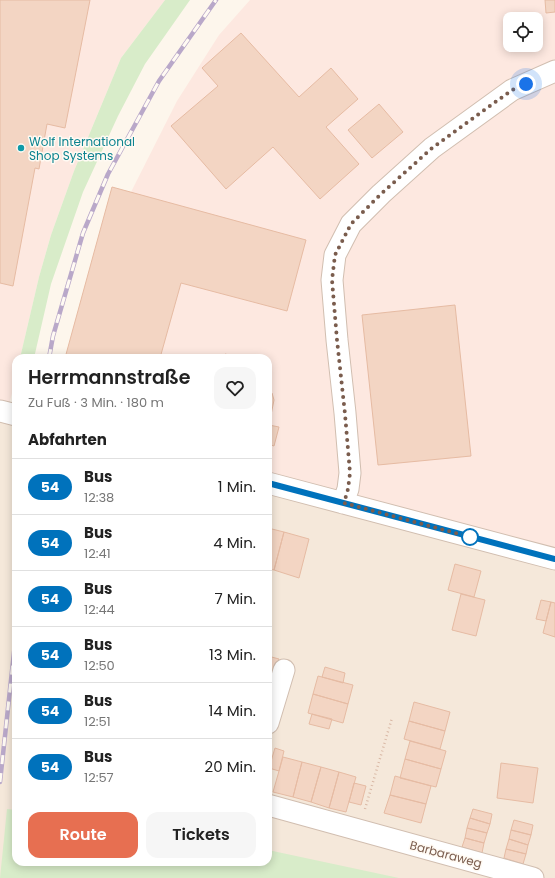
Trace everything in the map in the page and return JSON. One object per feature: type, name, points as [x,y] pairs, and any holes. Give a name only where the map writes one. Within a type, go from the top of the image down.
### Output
[{"type":"street","points":[[344,503],[350,473],[332,280],[335,255],[351,224],[381,194],[432,148],[512,90],[555,71]]},
{"type":"street","points":[[0,411],[12,414]]},
{"type":"street","points":[[272,484],[555,559]]},
{"type":"street","points":[[272,710],[284,670]]},
{"type":"street","name":"Barbaraweg","points":[[272,806],[533,878]]},
{"type":"path","points":[[358,830],[392,718]]},
{"type":"shaded area","points":[[0,0],[165,0],[121,58],[74,171],[51,235],[39,277],[21,354],[12,354],[12,393],[7,413],[0,411]]},
{"type":"shaded area","points":[[250,0],[555,0],[555,560],[272,484],[272,354],[66,354],[112,187],[131,192],[177,101],[219,35]]},
{"type":"shaded area","points":[[0,411],[12,415],[12,866],[272,866],[272,484],[555,559],[555,878],[0,878]]},
{"type":"green space","points":[[165,0],[190,0],[145,64],[118,116],[83,192],[51,284],[35,354],[21,354],[39,277],[51,235],[74,171],[121,58]]},
{"type":"green space","points":[[7,809],[12,810],[12,866],[272,866],[272,851],[399,878],[0,878]]},
{"type":"building","name":"Wolf International Shop Systems","points":[[0,0],[90,0],[65,128],[47,124],[39,169],[35,168],[13,286],[0,283]]},
{"type":"building","points":[[545,0],[555,0],[555,12],[546,13]]},
{"type":"building","points":[[241,33],[299,97],[331,68],[358,99],[326,127],[359,164],[320,199],[273,147],[226,189],[171,126],[218,86],[202,68]]},
{"type":"building","points":[[379,104],[403,132],[372,158],[348,130]]},
{"type":"building","points":[[112,187],[306,240],[287,311],[181,283],[161,354],[66,354]]},
{"type":"building","points":[[455,305],[471,456],[378,465],[362,315]]},
{"type":"building","points":[[272,393],[274,400],[272,410]]},
{"type":"building","points":[[272,426],[279,427],[274,446],[272,445]]},
{"type":"building","points":[[272,529],[284,532],[274,570],[272,570]]},
{"type":"building","points":[[284,532],[309,539],[299,578],[274,570]]},
{"type":"building","points":[[455,564],[481,571],[474,597],[448,590]]},
{"type":"building","points":[[461,594],[485,600],[476,636],[452,630]]},
{"type":"building","points":[[541,600],[551,602],[546,621],[536,619]]},
{"type":"building","points":[[551,602],[555,603],[555,637],[543,633]]},
{"type":"building","points":[[272,657],[279,659],[272,684]]},
{"type":"building","points":[[325,667],[345,673],[343,683],[322,677]]},
{"type":"building","points":[[318,676],[353,685],[348,704],[313,694]]},
{"type":"building","points":[[313,694],[348,704],[343,723],[308,713]]},
{"type":"building","points":[[414,702],[450,712],[445,731],[409,721]]},
{"type":"building","points":[[312,714],[332,719],[329,729],[309,724]]},
{"type":"building","points":[[409,721],[445,731],[440,749],[404,739]]},
{"type":"building","points":[[410,741],[446,751],[441,769],[405,759]]},
{"type":"building","points":[[275,748],[284,751],[279,771],[272,769],[272,758]]},
{"type":"building","points":[[283,757],[302,762],[293,797],[273,792]]},
{"type":"building","points":[[405,759],[441,769],[436,787],[400,778]]},
{"type":"building","points":[[302,762],[321,767],[311,802],[293,797]]},
{"type":"building","points":[[501,763],[538,768],[533,803],[497,798]]},
{"type":"building","points":[[321,767],[339,772],[329,808],[311,802]]},
{"type":"building","points":[[339,772],[356,777],[346,812],[329,808]]},
{"type":"building","points":[[395,776],[431,786],[426,804],[390,795]]},
{"type":"building","points":[[354,783],[366,786],[361,805],[349,802]]},
{"type":"building","points":[[390,795],[426,804],[421,823],[384,813]]},
{"type":"building","points":[[473,809],[492,814],[490,824],[470,818]]},
{"type":"building","points":[[470,818],[490,824],[487,833],[467,828]]},
{"type":"building","points":[[514,820],[533,825],[531,835],[511,830]]},
{"type":"building","points":[[467,828],[487,833],[484,843],[465,838]]},
{"type":"building","points":[[511,830],[531,835],[528,845],[509,839]]},
{"type":"building","points":[[465,838],[484,843],[482,853],[462,847]]},
{"type":"building","points":[[509,839],[528,845],[526,854],[506,849]]},
{"type":"building","points":[[506,849],[526,854],[523,864],[504,858]]},
{"type":"railway","points":[[50,354],[53,336],[83,233],[108,174],[159,81],[216,0]]},
{"type":"railway","points":[[0,782],[12,671]]},
{"type":"bus line","name":"54","points":[[272,484],[555,559]]},
{"type":"place","name":"Wolf International Shop Systems","points":[[21,148]]},
{"type":"route","points":[[470,537],[344,503],[350,473],[332,280],[335,255],[351,224],[381,194],[432,148],[512,90],[526,84]]}]
